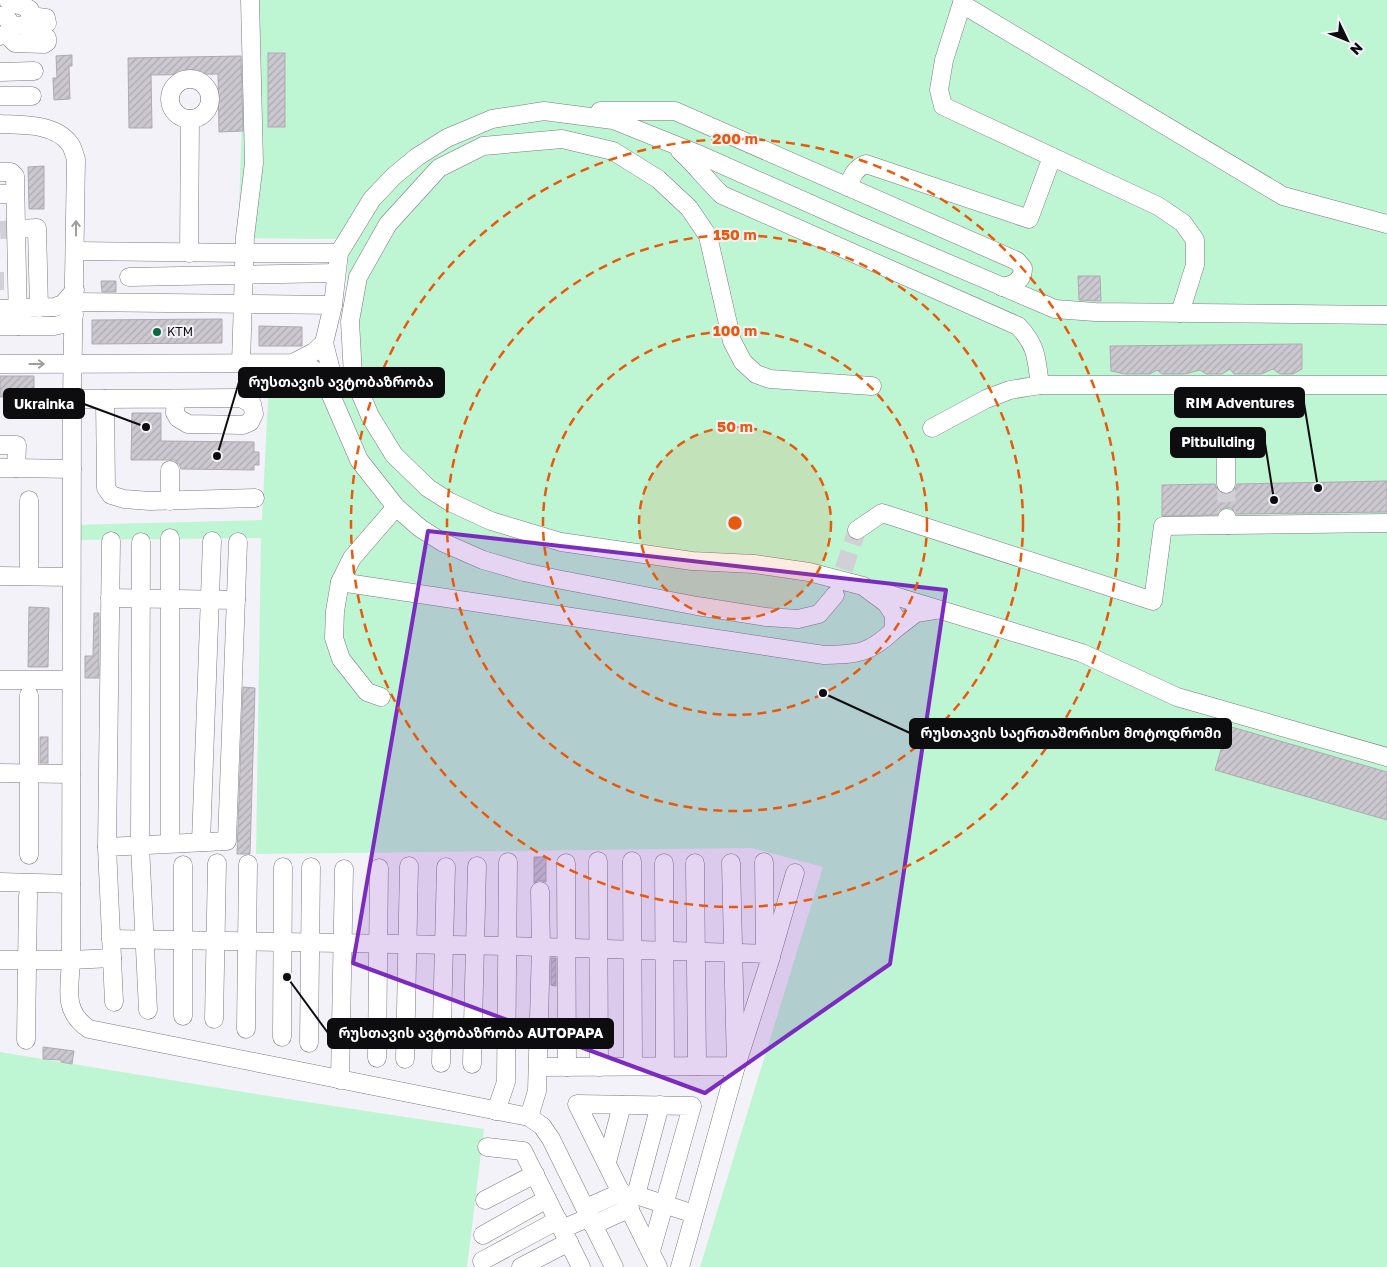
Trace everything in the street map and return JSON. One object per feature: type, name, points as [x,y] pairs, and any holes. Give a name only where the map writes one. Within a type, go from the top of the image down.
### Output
[{"type":"street","points":[[0,36],[6,34],[15,43],[44,44],[47,42],[46,38],[30,35],[29,9],[22,5],[12,4],[8,0]]},
{"type":"street","points":[[241,363],[245,237],[254,163],[250,0]]},
{"type":"street","points":[[1180,313],[1196,265],[1194,240],[1183,223],[1158,206],[942,106],[939,90],[944,60],[962,2],[1283,196],[1387,224]]},
{"type":"street","points":[[0,16],[5,15],[12,26],[47,23],[46,18],[30,16]]},
{"type":"street","points":[[0,72],[34,71]]},
{"type":"street","points":[[0,96],[32,96]]},
{"type":"street","points":[[544,111],[613,120],[1055,309],[1095,312],[1387,316]]},
{"type":"street","points":[[338,408],[337,393],[324,343],[333,304],[339,253],[372,199],[417,156],[447,138],[492,120],[544,111],[675,111],[1017,261],[1023,268],[1023,275],[1017,282],[1002,287]]},
{"type":"street","points":[[189,252],[190,119]]},
{"type":"street","points":[[0,124],[39,127],[55,131],[70,144],[76,159],[76,251],[72,399],[71,960],[69,1005],[81,1024],[89,1029],[529,1117],[542,1126],[551,1139],[614,1267]]},
{"type":"street","points":[[872,386],[770,379],[756,374],[743,362],[732,341],[708,236],[689,208],[658,178],[614,151],[562,139],[483,146],[439,168],[388,224],[358,277],[350,321],[353,376],[370,416],[394,455],[428,488],[450,502],[491,521],[561,542],[692,561],[754,564],[809,572],[863,586],[936,610],[1082,653],[1177,697],[1387,757]]},
{"type":"street","points":[[672,144],[690,160],[705,179],[722,195],[1018,326],[1029,338],[1035,350],[1040,385]]},
{"type":"street","points":[[848,186],[854,172],[860,166],[866,164],[1029,219],[1052,157]]},
{"type":"street","points":[[0,172],[11,172],[15,176],[8,194],[17,229],[11,281],[18,308],[18,326]]},
{"type":"street","points":[[17,229],[37,228],[39,308]]},
{"type":"street","points":[[897,272],[908,246]]},
{"type":"street","points":[[76,251],[339,253]]},
{"type":"street","points":[[128,303],[130,252]]},
{"type":"street","points":[[129,276],[336,273]]},
{"type":"street","points":[[0,326],[54,326],[63,324],[74,302]]},
{"type":"street","points":[[0,309],[55,307],[74,302],[333,304]]},
{"type":"street","points":[[293,363],[314,352],[324,343]]},
{"type":"street","points":[[0,364],[293,363],[309,366],[318,371],[324,379],[359,460],[396,507],[420,528],[442,542],[483,560],[557,579],[697,606],[766,617],[798,619],[818,614],[835,595]]},
{"type":"street","points":[[932,428],[986,399],[1010,390],[1040,385],[1387,384]]},
{"type":"street","points":[[72,399],[176,399]]},
{"type":"street","points":[[105,399],[106,488],[111,495],[124,499],[170,501],[255,498]]},
{"type":"street","points":[[0,445],[17,445],[8,468],[72,468]]},
{"type":"street","points":[[1226,457],[1226,484]]},
{"type":"street","points":[[170,470],[170,501]]},
{"type":"street","points":[[28,500],[29,576]]},
{"type":"street","points":[[381,697],[367,692],[341,658],[334,638],[335,611],[340,582],[352,558],[396,507]]},
{"type":"street","points":[[857,530],[882,513],[1153,601],[1163,526],[1227,522],[1387,523]]},
{"type":"street","points":[[170,538],[170,843]]},
{"type":"street","points":[[111,541],[107,847],[114,1002]]},
{"type":"street","points":[[141,542],[140,845],[148,1010]]},
{"type":"street","points":[[201,842],[212,542]]},
{"type":"street","points":[[107,847],[228,841],[238,542]]},
{"type":"street","points":[[0,576],[71,577]]},
{"type":"street","points":[[340,582],[824,655],[857,654],[880,644],[916,613],[936,610]]},
{"type":"street","points":[[863,586],[879,597],[894,615],[894,630]]},
{"type":"street","points":[[110,598],[236,600]]},
{"type":"street","points":[[0,680],[71,680]]},
{"type":"street","points":[[29,695],[29,855]]},
{"type":"street","points":[[0,773],[70,774]]},
{"type":"street","points":[[598,861],[599,1066]]},
{"type":"street","points":[[632,861],[633,1066]]},
{"type":"street","points":[[496,1111],[506,1082],[508,862]]},
{"type":"street","points":[[764,862],[768,955]]},
{"type":"street","points":[[214,1019],[217,863]]},
{"type":"street","points":[[566,863],[567,1067]]},
{"type":"street","points":[[664,863],[665,1066]]},
{"type":"street","points":[[695,863],[697,1066]]},
{"type":"street","points":[[731,863],[736,1066]]},
{"type":"street","points":[[246,1029],[248,864]]},
{"type":"street","points":[[183,865],[183,1016]]},
{"type":"street","points":[[405,1059],[409,866]]},
{"type":"street","points":[[472,1064],[477,866]]},
{"type":"street","points":[[282,1037],[283,867]]},
{"type":"street","points":[[309,1043],[311,867]]},
{"type":"street","points":[[441,1063],[446,867]]},
{"type":"street","points":[[377,1058],[379,868]]},
{"type":"street","points":[[340,1080],[344,869]]},
{"type":"street","points":[[680,1267],[768,955],[795,873]]},
{"type":"street","points":[[0,882],[71,884]]},
{"type":"street","points":[[529,1117],[537,1091],[541,947],[540,891]]},
{"type":"street","points":[[26,1040],[28,895]]},
{"type":"street","points":[[111,939],[598,948],[733,952],[768,955]]},
{"type":"street","points":[[0,960],[112,958]]},
{"type":"street","points":[[538,1067],[736,1066]]},
{"type":"street","points":[[577,1104],[692,1106],[664,1204],[655,1259],[628,1198],[606,1162],[577,1104]]},
{"type":"street","points":[[606,1162],[622,1105]]},
{"type":"street","points":[[628,1198],[660,1105]]},
{"type":"street","points":[[486,1147],[523,1151],[580,1266]]},
{"type":"street","points":[[485,1200],[534,1174]]},
{"type":"street","points":[[482,1261],[563,1230],[628,1198],[664,1204],[694,1214]]},
{"type":"street","points":[[483,1235],[547,1199]]},
{"type":"street","points":[[521,1267],[563,1230]]},
{"type":"highlighted area","points":[[428,531],[946,590],[890,964],[705,1093],[353,963]]},
{"type":"green space","points":[[246,0],[1387,0],[1387,1267],[700,1267],[823,867],[752,848],[256,854],[261,538],[71,540],[72,525],[262,520],[269,379],[345,380],[348,239],[238,238]]},
{"type":"green space","points":[[0,1052],[484,1129],[467,1267],[0,1267]]},
{"type":"building","points":[[268,53],[285,53],[285,127],[268,127]]},
{"type":"building","points":[[72,55],[72,66],[69,66],[70,99],[54,100],[53,78],[57,78],[56,56]]},
{"type":"building","points":[[241,56],[243,131],[219,132],[218,74],[151,75],[152,128],[129,128],[128,58]]},
{"type":"building","points":[[44,166],[44,209],[29,209],[28,167]]},
{"type":"building","points":[[1078,276],[1100,276],[1101,301],[1079,300]]},
{"type":"building","points":[[101,281],[116,281],[116,292],[102,292]]},
{"type":"building","name":"KTM","points":[[222,319],[222,343],[92,344],[92,320]]},
{"type":"building","points":[[259,326],[302,327],[302,346],[259,346]]},
{"type":"building","points":[[1302,344],[1302,369],[1293,374],[1280,374],[1273,369],[1261,374],[1234,374],[1230,369],[1222,374],[1206,374],[1200,370],[1185,374],[1162,374],[1157,370],[1150,374],[1125,374],[1111,371],[1110,346]]},
{"type":"building","points":[[0,376],[34,376],[34,396],[0,397]]},
{"type":"building","points":[[132,413],[161,413],[161,441],[254,442],[254,452],[259,452],[259,465],[254,465],[254,470],[181,469],[174,460],[131,460]]},
{"type":"building","points":[[1387,481],[1387,512],[1237,514],[1231,508],[1226,507],[1220,510],[1217,515],[1162,516],[1162,485],[1215,484],[1220,493],[1226,495],[1235,490],[1237,484]]},
{"type":"building","points":[[29,607],[49,608],[48,667],[28,667]]},
{"type":"building","points":[[94,613],[99,613],[99,678],[85,678],[85,656],[93,656]]},
{"type":"building","points":[[243,687],[255,688],[250,854],[237,854]]},
{"type":"building","points":[[1228,726],[1387,772],[1387,820],[1215,770]]},
{"type":"building","points":[[40,737],[48,737],[48,763],[40,763]]},
{"type":"building","points":[[534,857],[546,857],[546,882],[539,880],[534,883]]},
{"type":"building","points":[[551,958],[556,958],[556,986],[551,985]]},
{"type":"building","points":[[43,1047],[74,1051],[72,1064],[61,1062],[61,1060],[43,1059]]},
{"type":"tunnel","points":[[0,230],[17,229]]},
{"type":"tunnel","points":[[1226,484],[1227,518]]},
{"type":"tunnel","points":[[835,595],[857,530]]},
{"type":"place","name":"KTM","points":[[157,332]]},
{"type":"place","name":"Ukrainka","points":[[146,427]]},
{"type":"place","name":"რუსთავის ავტობაზრობა","points":[[217,456]]},
{"type":"place","name":"RIM Adventures","points":[[1318,488]]},
{"type":"place","name":"Pitbuilding","points":[[1274,500]]},
{"type":"place","name":"რუსთავის საერთაშორისო მოტოდრომი","points":[[823,693]]},
{"type":"place","name":"რუსთავის ავტობაზრობა AUTOPAPA","points":[[287,977]]}]
